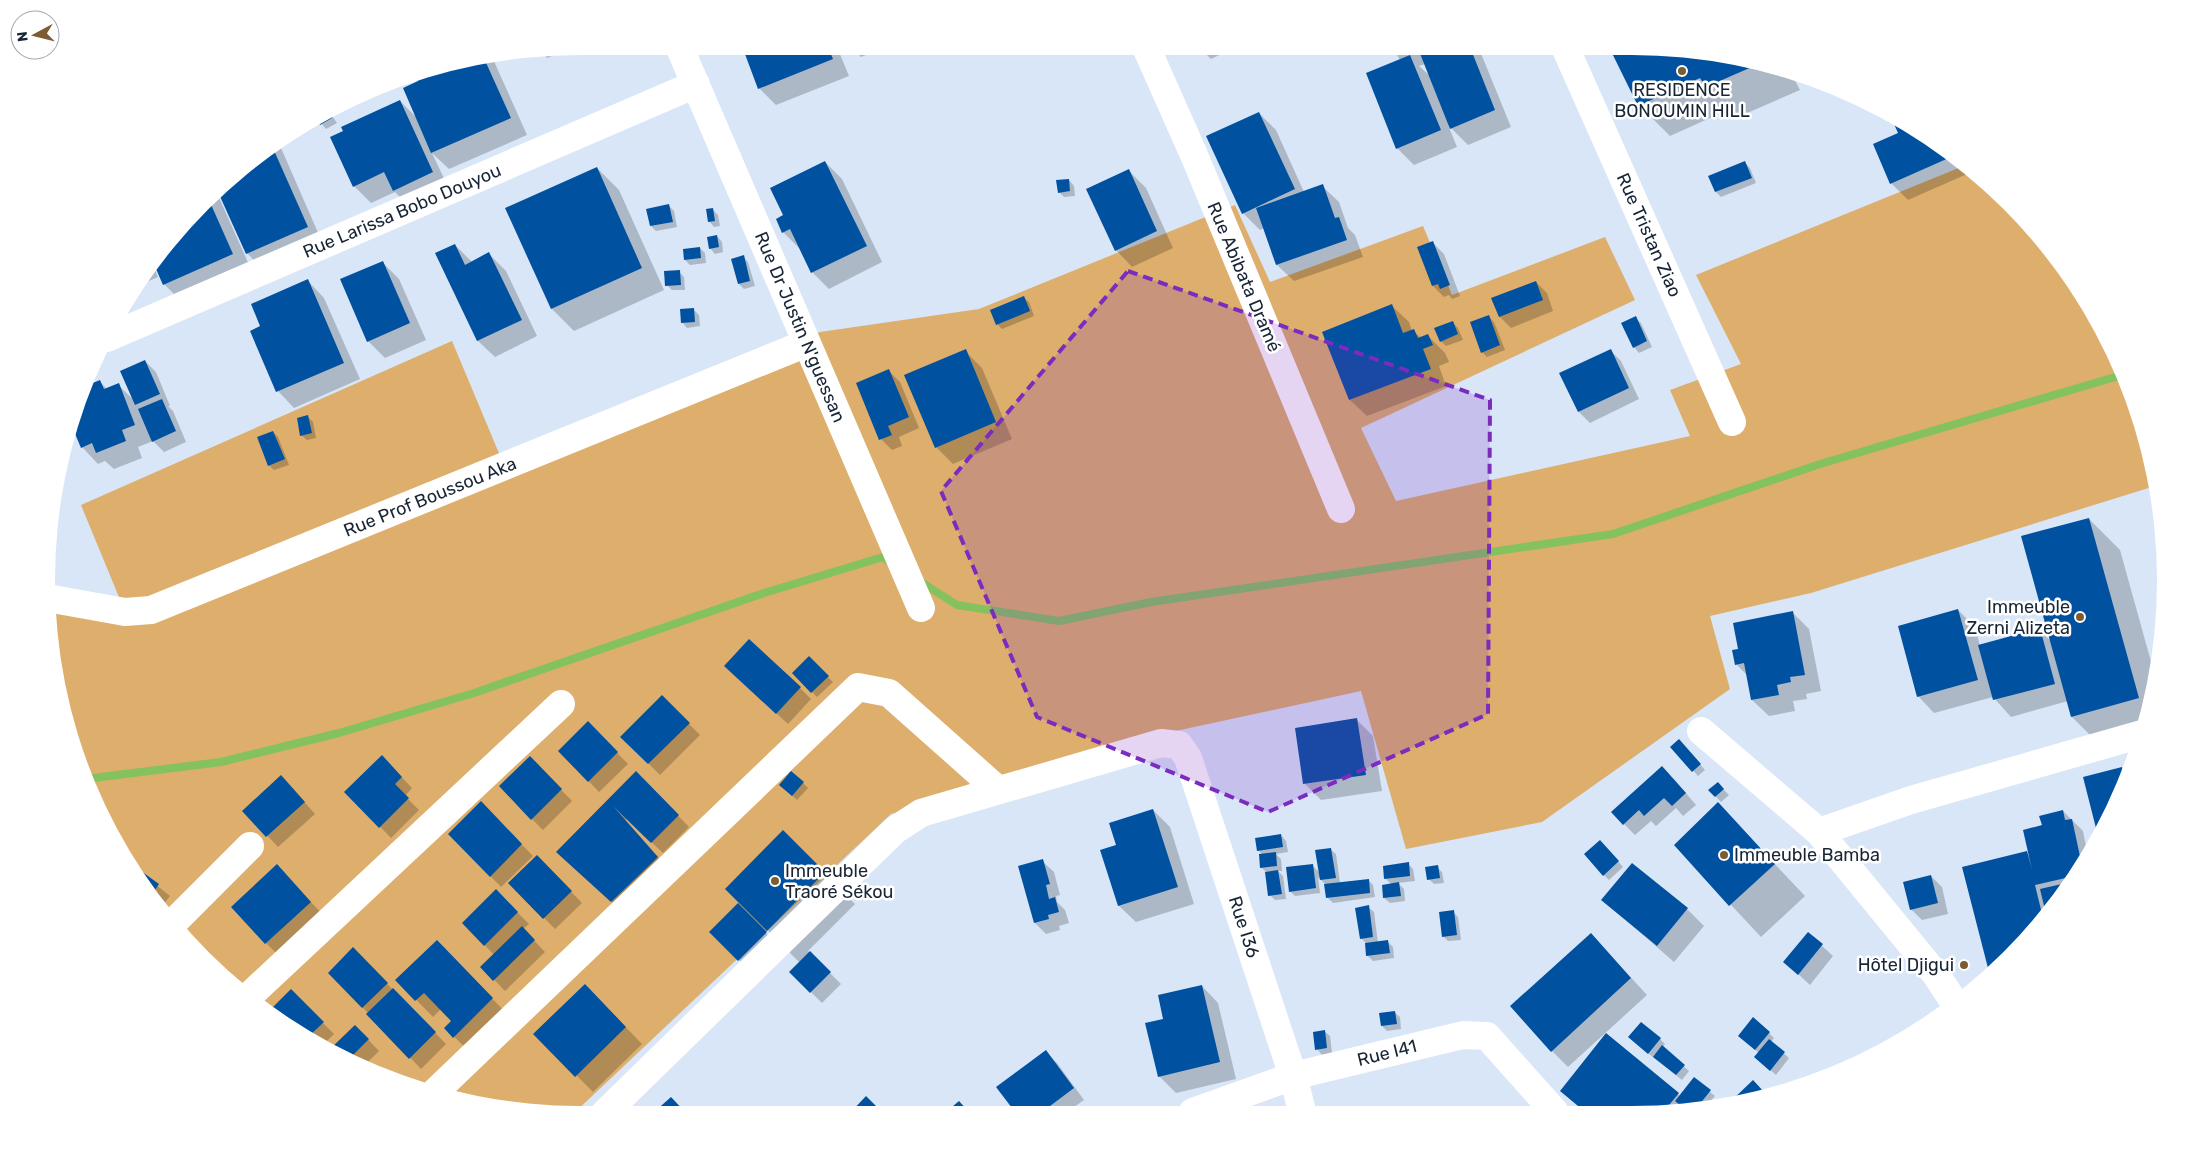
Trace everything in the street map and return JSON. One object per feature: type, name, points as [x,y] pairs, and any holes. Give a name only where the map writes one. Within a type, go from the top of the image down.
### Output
[{"type":"street","name":"Rue Dr Justin N'guessan","points":[[683,55],[921,608]]},
{"type":"street","name":"Rue Abibata Dramé","points":[[1150,55],[1194,155],[1341,509]]},
{"type":"street","name":"Rue Tristan Ziao","points":[[1569,55],[1732,422]]},
{"type":"street","name":"Rue Larissa Bobo Douyou","points":[[117,334],[696,84]]},
{"type":"street","name":"Rue Prof Boussou Aka","points":[[56,600],[125,612],[151,610],[807,343]]},
{"type":"street","points":[[440,1087],[858,687],[889,693],[997,789]]},
{"type":"street","points":[[254,991],[560,704]]},
{"type":"street","points":[[1701,730],[1820,832],[1937,976],[1951,997]]},
{"type":"street","points":[[1820,832],[1911,800],[2133,737]]},
{"type":"street","name":"Rue I36","points":[[997,789],[1161,743],[1179,744],[1188,758],[1293,1076],[1301,1106]]},
{"type":"street","points":[[613,1106],[895,830],[921,813],[997,789]]},
{"type":"street","points":[[178,918],[250,846]]},
{"type":"street","name":"Rue I41","points":[[1210,1106],[1293,1076],[1463,1035],[1487,1036],[1550,1106]]},
{"type":"highlighted area","points":[[1128,271],[1490,400],[1488,714],[1268,812],[1037,717],[941,491]]},
{"type":"shaded area","points":[[1957,169],[1978,185],[2027,234],[2087,318],[2117,379],[2129,412],[2139,444],[2149,488],[1811,593],[1710,616],[1730,689],[1542,822],[1406,849],[1361,691],[1157,735],[891,814],[581,1106],[512,1102],[444,1088],[412,1078],[379,1066],[318,1036],[261,997],[234,976],[185,927],[144,872],[125,843],[109,813],[95,782],[73,717],[59,649],[55,589],[121,602],[81,505],[452,341],[501,458],[820,332],[979,309],[1235,205],[1270,282],[1423,226],[1452,295],[1605,237],[1635,300],[1361,428],[1396,501],[1690,436],[1670,390],[1741,364],[1696,275]]},
{"type":"building","points":[[745,55],[831,55],[833,59],[758,89]]},
{"type":"building","points":[[1410,55],[1441,130],[1396,149],[1366,73]]},
{"type":"building","points":[[1421,55],[1473,55],[1495,110],[1450,129]]},
{"type":"building","name":"RESIDENCE BONOUMIN HILL","points":[[1613,55],[1700,59],[1749,68],[1706,87],[1700,78],[1638,106]]},
{"type":"building","points":[[486,64],[511,118],[431,153],[403,88],[444,73]]},
{"type":"building","points":[[400,100],[433,172],[393,191],[384,172],[353,187],[330,137],[343,131],[341,127]]},
{"type":"building","points":[[1259,112],[1295,189],[1242,214],[1206,136]]},
{"type":"building","points":[[1895,125],[1945,160],[1890,184],[1873,144],[1898,133]]},
{"type":"building","points":[[275,154],[308,227],[246,254],[221,198],[234,185]]},
{"type":"building","points":[[825,161],[867,246],[811,273],[790,229],[782,233],[776,219],[783,215],[770,188]]},
{"type":"building","points":[[1745,161],[1752,178],[1715,192],[1708,176]]},
{"type":"building","points":[[597,167],[642,268],[551,309],[505,208]]},
{"type":"building","points":[[1129,169],[1157,231],[1115,251],[1086,189]]},
{"type":"building","points":[[1069,179],[1070,191],[1058,193],[1056,180]]},
{"type":"building","points":[[1323,184],[1335,218],[1339,217],[1347,240],[1276,265],[1256,208]]},
{"type":"building","points":[[669,204],[673,222],[650,226],[646,209]]},
{"type":"building","points":[[212,206],[233,254],[163,285],[157,271],[185,234]]},
{"type":"building","points":[[713,208],[715,221],[708,222],[706,209]]},
{"type":"building","points":[[717,235],[719,247],[709,249],[707,237]]},
{"type":"building","points":[[1433,241],[1450,285],[1440,289],[1438,284],[1432,286],[1417,247]]},
{"type":"building","points":[[455,244],[465,265],[489,252],[522,320],[477,341],[435,253]]},
{"type":"building","points":[[700,247],[701,258],[684,260],[683,249]]},
{"type":"building","points":[[744,255],[750,281],[738,284],[731,259]]},
{"type":"building","points":[[383,261],[410,323],[367,342],[340,279]]},
{"type":"building","points":[[680,270],[681,285],[665,286],[664,271]]},
{"type":"building","points":[[308,279],[344,363],[276,392],[250,331],[260,326],[251,304]]},
{"type":"building","points":[[1536,281],[1543,300],[1499,317],[1491,298]]},
{"type":"building","points":[[1024,296],[1030,311],[996,325],[990,310]]},
{"type":"building","points":[[1392,304],[1403,333],[1414,329],[1418,338],[1428,334],[1433,345],[1423,349],[1431,369],[1349,400],[1322,332]]},
{"type":"building","points":[[694,308],[695,322],[681,323],[680,309]]},
{"type":"building","points":[[1489,315],[1500,345],[1481,353],[1470,322]]},
{"type":"building","points":[[1636,316],[1647,341],[1633,348],[1621,323]]},
{"type":"building","points":[[1453,321],[1458,334],[1440,342],[1434,328]]},
{"type":"building","points":[[966,349],[996,422],[935,448],[904,375]]},
{"type":"building","points":[[1611,349],[1629,388],[1578,412],[1559,373]]},
{"type":"building","points":[[145,360],[160,394],[135,405],[120,371]]},
{"type":"building","points":[[889,369],[909,417],[888,426],[892,435],[879,440],[856,383]]},
{"type":"building","points":[[100,380],[104,389],[119,383],[135,425],[122,430],[126,441],[96,453],[92,443],[81,448],[76,435],[94,383]]},
{"type":"building","points":[[162,399],[176,431],[152,442],[138,409]]},
{"type":"building","points":[[308,415],[312,433],[300,436],[297,418]]},
{"type":"building","points":[[273,431],[285,459],[268,466],[257,437]]},
{"type":"building","name":"Immeuble Zerni Alizeta","points":[[2089,518],[2139,698],[2071,717],[2021,536]]},
{"type":"building","points":[[1958,609],[1978,680],[1917,697],[1898,626]]},
{"type":"building","points":[[1793,611],[1805,675],[1790,677],[1791,682],[1777,685],[1779,695],[1751,700],[1744,663],[1735,665],[1732,650],[1738,649],[1733,623]]},
{"type":"building","points":[[2040,628],[2055,684],[1993,700],[1978,645]]},
{"type":"building","points":[[749,639],[801,687],[776,714],[724,666]]},
{"type":"building","points":[[809,656],[829,676],[811,693],[792,673]]},
{"type":"building","points":[[662,695],[690,723],[648,764],[620,737]]},
{"type":"building","points":[[1357,718],[1366,775],[1303,784],[1295,728]]},
{"type":"building","points":[[588,721],[618,752],[588,782],[558,751]]},
{"type":"building","points":[[1679,739],[1701,764],[1692,772],[1670,747]]},
{"type":"building","points":[[382,755],[402,777],[395,784],[409,798],[379,828],[344,792]]},
{"type":"building","points":[[530,756],[562,789],[531,820],[499,786]]},
{"type":"building","points":[[1662,766],[1686,793],[1672,806],[1664,798],[1644,816],[1639,810],[1623,825],[1611,812]]},
{"type":"building","points":[[2122,767],[2096,827],[2083,777]]},
{"type":"building","points":[[636,771],[679,815],[651,843],[613,806],[658,857],[611,902],[556,852]]},
{"type":"building","points":[[791,771],[804,782],[792,796],[779,785]]},
{"type":"building","points":[[281,775],[305,802],[266,837],[242,811]]},
{"type":"building","points":[[1718,782],[1724,789],[1715,797],[1708,790]]},
{"type":"building","points":[[481,801],[522,844],[490,877],[448,834]]},
{"type":"building","name":"Immeuble Bamba","points":[[1718,802],[1775,864],[1729,906],[1674,845]]},
{"type":"building","points":[[1153,809],[1178,887],[1118,906],[1100,850],[1116,845],[1109,823]]},
{"type":"building","points":[[2063,810],[2065,820],[2072,819],[2080,854],[2063,879],[2035,885],[2041,909],[2027,927],[1988,967],[1962,867],[2027,851],[2032,870],[2023,830],[2042,825],[2039,816]]},
{"type":"building","name":"Immeuble Traoré Sékou","points":[[783,830],[825,872],[767,931],[725,889]]},
{"type":"building","points":[[1281,834],[1283,847],[1257,851],[1255,838]]},
{"type":"building","points":[[1600,840],[1619,861],[1603,876],[1584,854]]},
{"type":"building","points":[[1331,848],[1336,878],[1320,880],[1315,850]]},
{"type":"building","points":[[1276,852],[1277,866],[1260,868],[1259,854]]},
{"type":"building","points":[[537,855],[572,891],[543,919],[508,883]]},
{"type":"building","points":[[1043,859],[1050,884],[1046,885],[1049,899],[1055,897],[1059,912],[1048,915],[1049,919],[1034,923],[1018,866]]},
{"type":"building","points":[[1409,862],[1410,876],[1384,879],[1383,866]]},
{"type":"building","points":[[1632,863],[1688,908],[1657,946],[1601,900]]},
{"type":"building","points":[[277,864],[311,902],[265,944],[231,907]]},
{"type":"building","points":[[1313,864],[1316,888],[1289,892],[1286,867]]},
{"type":"building","points":[[1438,865],[1440,878],[1427,880],[1425,867]]},
{"type":"building","points":[[1278,870],[1282,894],[1268,896],[1265,872]]},
{"type":"building","points":[[146,875],[159,884],[156,889]]},
{"type":"building","points":[[1931,875],[1938,903],[1910,910],[1903,882]]},
{"type":"building","points":[[1369,879],[1370,893],[1326,898],[1324,884]]},
{"type":"building","points":[[1399,882],[1401,896],[1383,898],[1382,885]]},
{"type":"building","points":[[2059,885],[2044,905],[2040,889]]},
{"type":"building","points":[[496,889],[518,912],[484,946],[462,923]]},
{"type":"building","points":[[738,903],[767,932],[738,961],[709,932]]},
{"type":"building","points":[[1369,905],[1373,937],[1360,939],[1355,908]]},
{"type":"building","points":[[1454,910],[1457,935],[1442,937],[1439,912]]},
{"type":"building","points":[[522,926],[535,940],[493,981],[480,967]]},
{"type":"building","points":[[1808,932],[1823,944],[1798,975],[1783,962]]},
{"type":"building","points":[[1591,933],[1631,978],[1551,1052],[1510,1006]]},
{"type":"building","points":[[437,940],[493,998],[453,1038],[444,1028],[451,1021],[424,993],[415,1001],[395,980]]},
{"type":"building","points":[[1388,940],[1390,953],[1366,956],[1365,943]]},
{"type":"building","points":[[353,947],[388,983],[362,1008],[328,973]]},
{"type":"building","points":[[810,951],[831,972],[810,993],[789,972]]},
{"type":"building","points":[[585,984],[626,1027],[575,1077],[533,1034]]},
{"type":"building","points":[[1202,985],[1220,1062],[1158,1077],[1145,1023],[1163,1019],[1158,995]]},
{"type":"building","points":[[393,988],[436,1032],[409,1059],[366,1014]]},
{"type":"building","points":[[291,989],[324,1022],[313,1033],[274,1006]]},
{"type":"building","points":[[1395,1011],[1397,1024],[1381,1026],[1379,1013]]},
{"type":"building","points":[[1753,1017],[1770,1032],[1755,1050],[1738,1036]]},
{"type":"building","points":[[1641,1022],[1661,1038],[1648,1054],[1628,1037]]},
{"type":"building","points":[[355,1025],[369,1039],[354,1054],[334,1045]]},
{"type":"building","points":[[1325,1030],[1327,1048],[1315,1050],[1313,1032]]},
{"type":"building","points":[[1606,1033],[1679,1093],[1669,1105],[1578,1106],[1560,1091]]},
{"type":"building","points":[[1769,1039],[1785,1052],[1770,1071],[1754,1057]]},
{"type":"building","points":[[1662,1045],[1685,1065],[1676,1075],[1653,1057]]},
{"type":"building","points":[[1046,1050],[1074,1088],[1050,1106],[1010,1106],[996,1087]]},
{"type":"building","points":[[1694,1077],[1711,1090],[1702,1102],[1679,1104],[1675,1101]]},
{"type":"building","points":[[1753,1080],[1762,1089],[1737,1095]]},
{"type":"building","points":[[866,1096],[876,1106],[857,1106]]},
{"type":"building","points":[[671,1097],[679,1106],[661,1106]]},
{"type":"building","points":[[959,1101],[964,1106],[953,1106]]},
{"type":"waterway","points":[[918,580],[957,605],[1059,621],[1151,602],[1613,534],[1820,464],[2116,377]]},
{"type":"waterway","points":[[94,778],[221,762],[339,733],[474,693],[764,593],[883,557],[891,563]]},
{"type":"place","name":"RESIDENCE BONOUMIN HILL","points":[[1682,71]]},
{"type":"place","name":"Immeuble Zerni Alizeta","points":[[2080,617]]},
{"type":"place","name":"Immeuble Bamba","points":[[1724,855]]},
{"type":"place","name":"Immeuble Traoré Sékou","points":[[775,881]]},
{"type":"place","name":"Hôtel Djigui","points":[[1964,965]]}]
